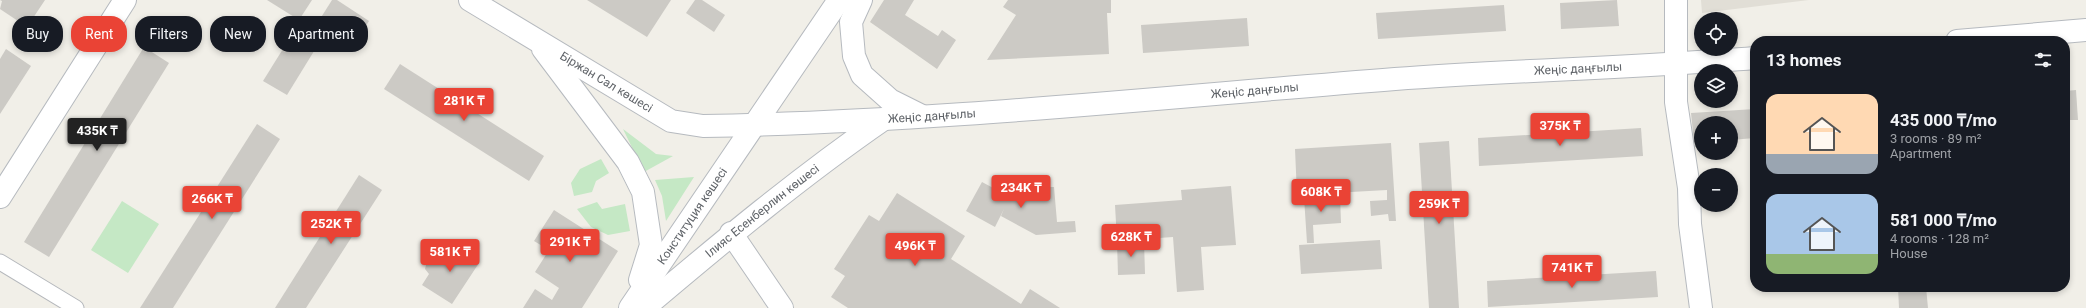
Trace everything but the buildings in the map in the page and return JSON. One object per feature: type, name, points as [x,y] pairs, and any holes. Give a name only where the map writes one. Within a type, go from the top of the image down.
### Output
[{"type":"main road","points":[[0,197],[125,0]]},
{"type":"main road","name":"Біржан Сал көшесі","points":[[470,0],[671,121],[703,126],[754,125]]},
{"type":"main road","points":[[754,125],[839,0]]},
{"type":"main road","points":[[862,0],[851,22],[854,56],[862,75],[890,100],[924,117]]},
{"type":"main road","points":[[1676,0],[1676,102],[1689,188],[1690,224],[1701,308]]},
{"type":"main road","points":[[2016,36],[2086,30]]},
{"type":"main road","points":[[536,40],[628,162],[643,192],[651,244],[635,307]]},
{"type":"main road","name":"Жеңіс даңғылы","points":[[754,125],[924,117],[1071,107],[1398,79],[1675,65],[1750,58]]},
{"type":"main road","name":"Ілияс Есенберлин көшесі","points":[[635,307],[804,176],[884,119]]},
{"type":"main road","name":"Конституция көшесі","points":[[635,307],[754,125]]},
{"type":"main road","points":[[731,233],[782,308]]},
{"type":"street","points":[[0,262],[76,308]]},
{"type":"shaded area","points":[[1701,0],[1809,0],[1710,12],[1702,12]]},
{"type":"green space","points":[[623,129],[656,154],[673,156],[644,172]]},
{"type":"green space","points":[[601,159],[609,173],[596,181],[592,192],[574,196],[571,183],[580,169]]},
{"type":"green space","points":[[694,177],[666,221],[662,196],[655,180]]},
{"type":"green space","points":[[122,201],[159,224],[128,273],[91,250]]},
{"type":"green space","points":[[597,202],[602,209],[625,204],[630,231],[608,235],[591,227],[577,209]]}]
